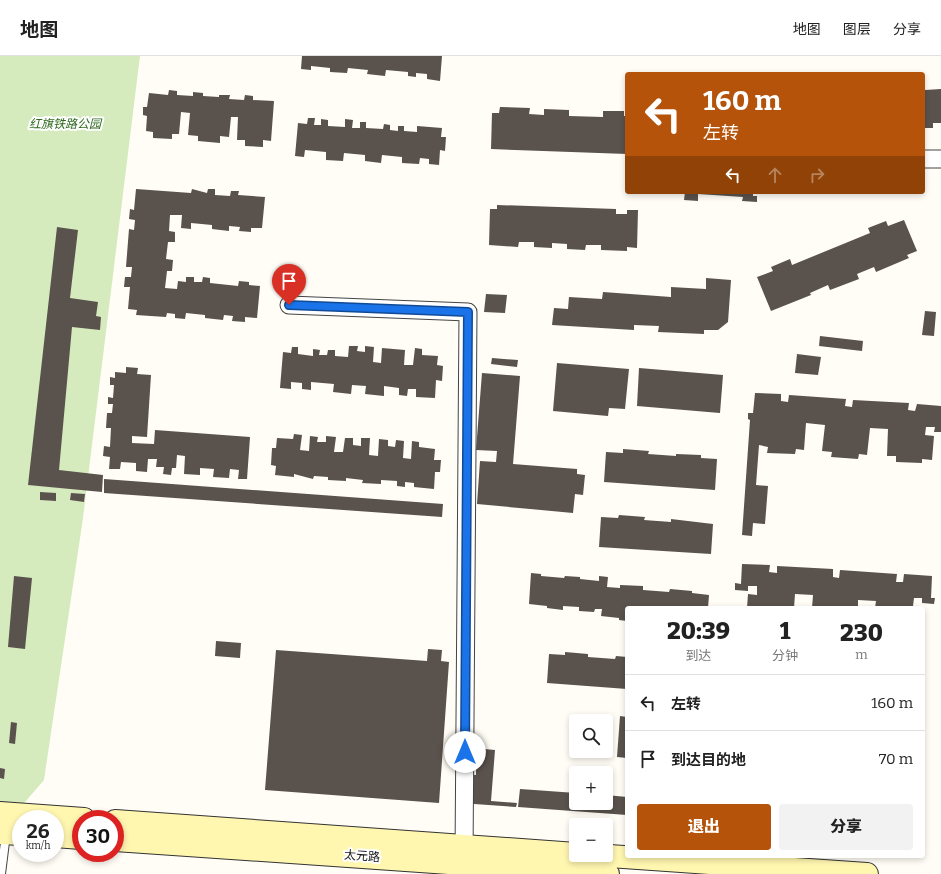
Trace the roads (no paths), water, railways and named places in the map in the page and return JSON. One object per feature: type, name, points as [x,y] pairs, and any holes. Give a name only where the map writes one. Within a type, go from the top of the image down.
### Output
[{"type":"main road","points":[[8,825],[72,820]]},
{"type":"main road","name":"太元路","points":[[124,822],[464,854],[608,874]]},
{"type":"main road","name":"太元路","points":[[124,840],[464,854],[569,854]]},
{"type":"main road","points":[[613,856],[625,857]]},
{"type":"main road","points":[[638,858],[867,874]]},
{"type":"street","points":[[925,159],[941,159]]},
{"type":"street","points":[[289,305],[468,312],[464,854]]},
{"type":"lane","points":[[1,874],[8,825]]},
{"type":"park label","name":"红旗铁路公园","points":[[65,124]]}]
